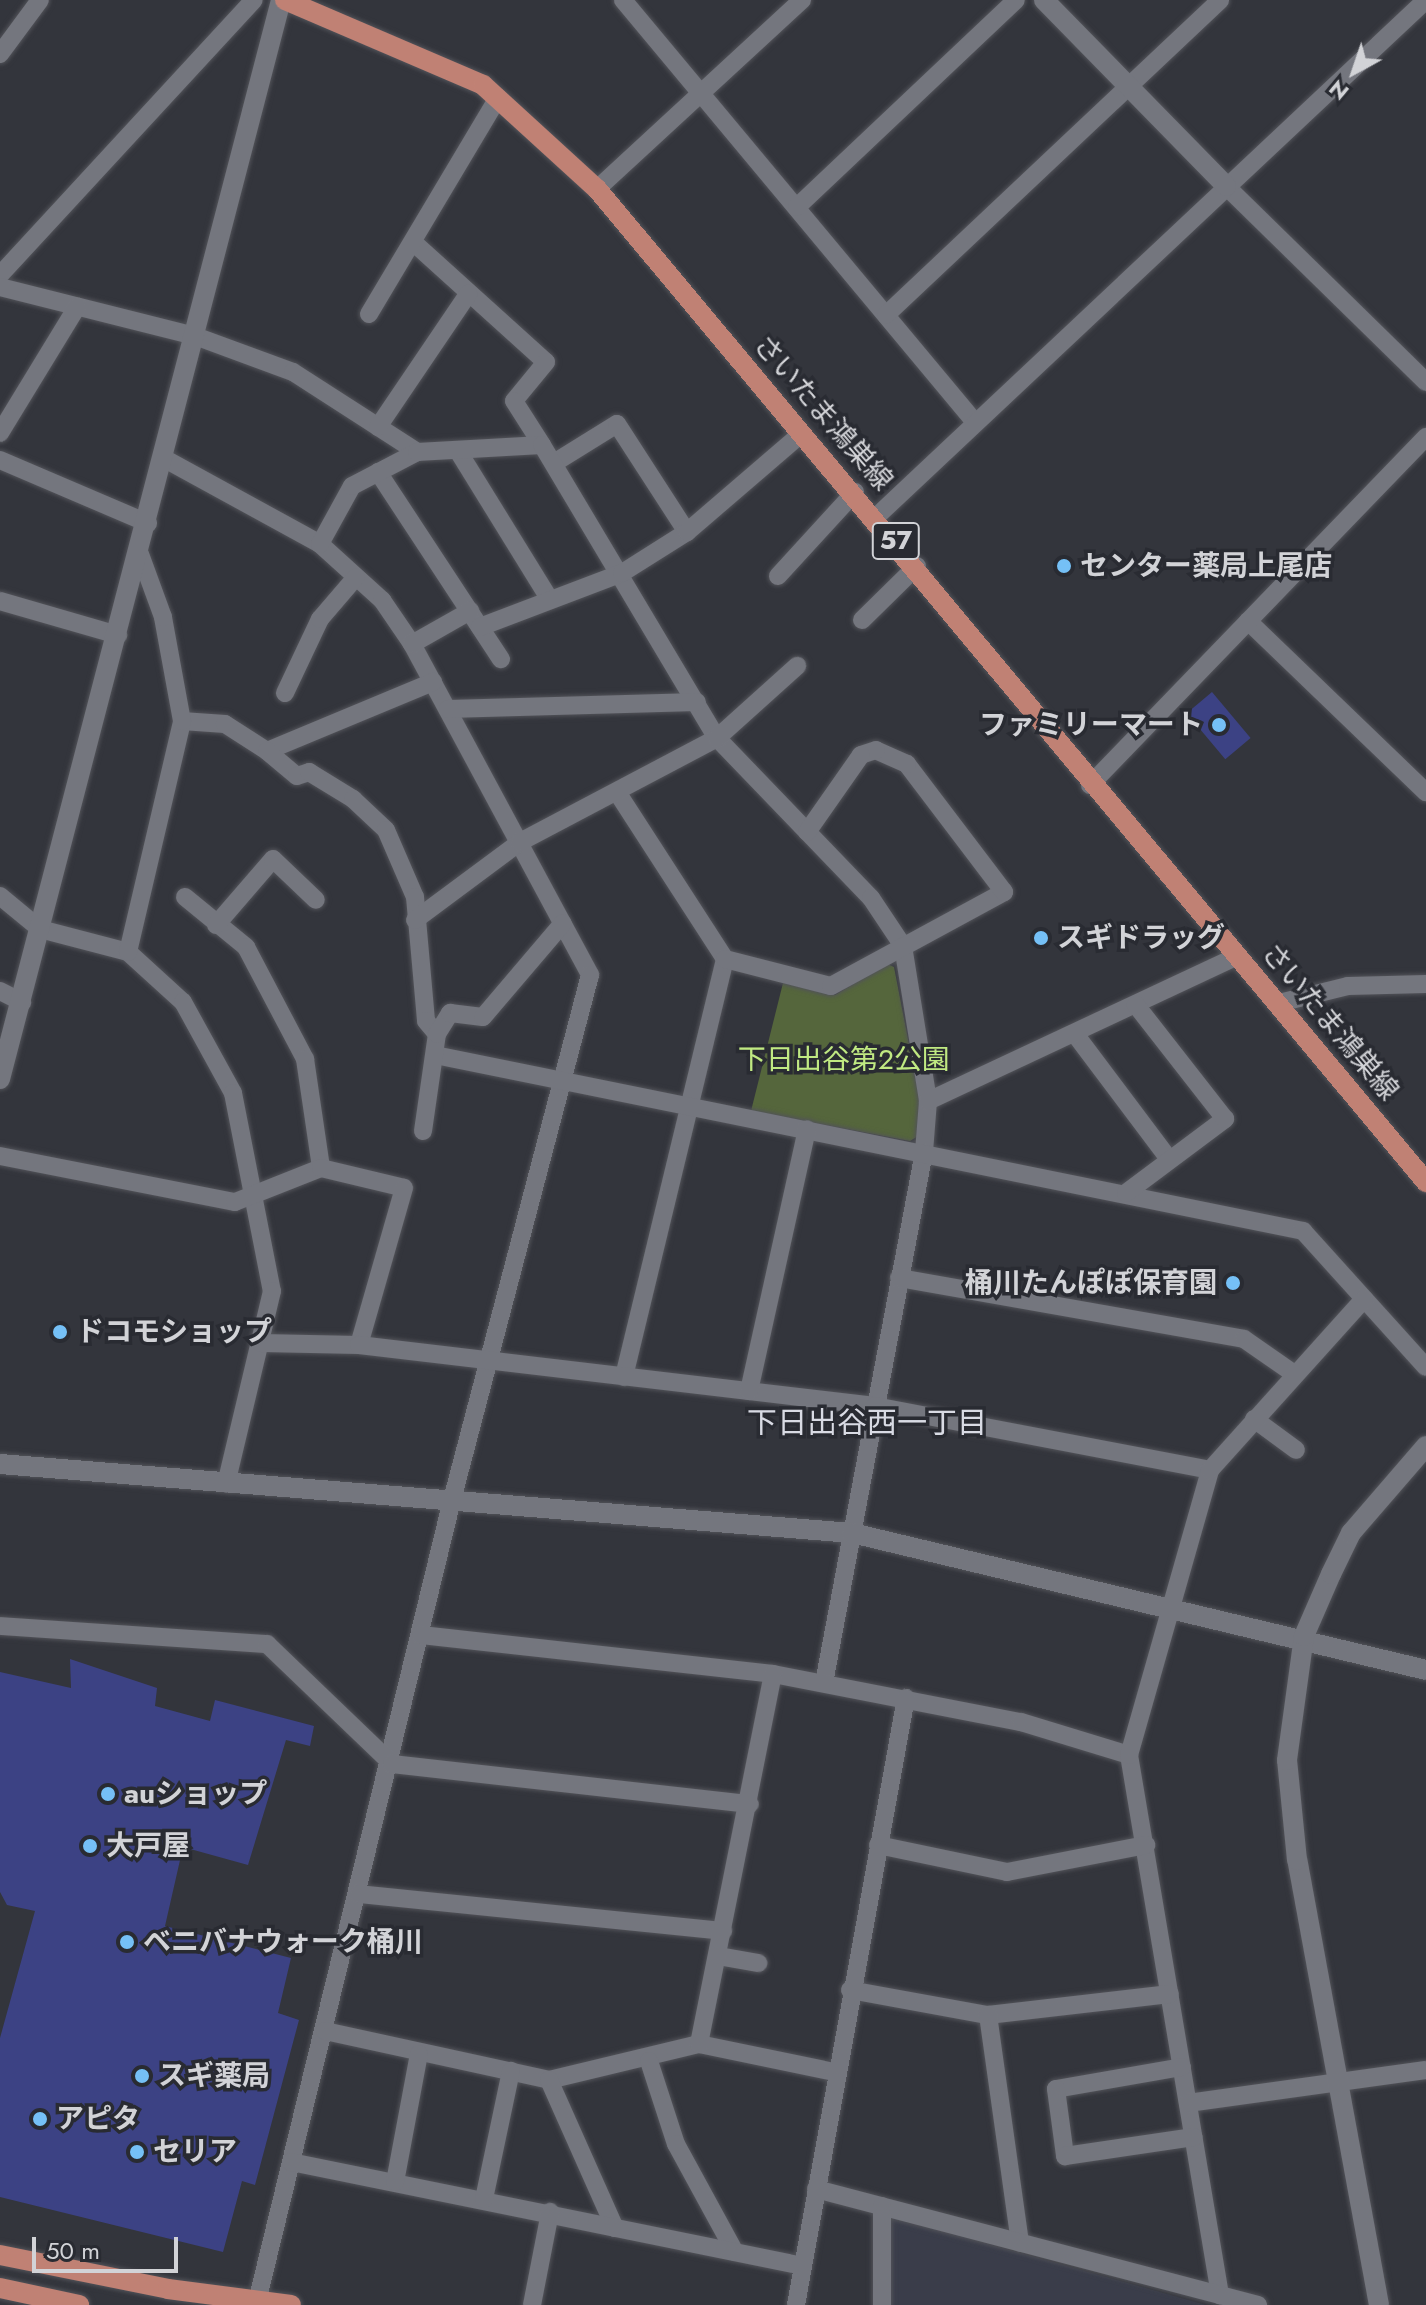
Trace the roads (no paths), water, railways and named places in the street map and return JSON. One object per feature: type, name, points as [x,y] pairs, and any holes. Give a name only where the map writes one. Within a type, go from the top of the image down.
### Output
[{"type":"main road","name":"さいたま鴻巣線","points":[[284,0],[377,36],[498,98],[597,189],[801,434],[917,566],[1090,785],[1279,1003],[1426,1182]]},
{"type":"main road","points":[[0,2255],[257,2302],[291,2305]]},
{"type":"main road","points":[[0,2288],[79,2305]]},
{"type":"street","points":[[0,54],[40,0]]},
{"type":"street","points":[[0,275],[254,0]]},
{"type":"street","points":[[0,1079],[284,0]]},
{"type":"street","points":[[623,0],[974,421]]},
{"type":"street","points":[[597,189],[802,0]]},
{"type":"street","points":[[797,207],[1016,0]]},
{"type":"street","points":[[1044,0],[1226,186],[1426,382]]},
{"type":"street","points":[[886,315],[1220,0]]},
{"type":"street","points":[[876,517],[974,421],[1426,0]]},
{"type":"street","points":[[369,314],[498,98]]},
{"type":"street","points":[[413,242],[546,362],[514,401],[622,573],[717,738],[871,898],[903,946],[928,1101],[924,1152],[824,1683]]},
{"type":"street","points":[[0,287],[195,336],[293,372],[417,452]]},
{"type":"street","points":[[378,427],[468,294]]},
{"type":"street","points":[[0,433],[77,307]]},
{"type":"street","points":[[554,463],[617,424],[687,532]]},
{"type":"street","points":[[412,644],[475,619],[550,600],[622,573],[687,532],[801,434]]},
{"type":"street","points":[[1090,785],[1426,437]]},
{"type":"street","points":[[320,544],[352,486],[417,452],[542,445]]},
{"type":"street","points":[[458,451],[550,600]]},
{"type":"street","points":[[165,459],[320,544],[382,600],[412,644],[590,975],[452,1500],[392,1764],[257,2302]]},
{"type":"street","points":[[0,460],[148,523]]},
{"type":"street","points":[[378,472],[501,659]]},
{"type":"street","points":[[778,576],[855,492]]},
{"type":"street","points":[[128,952],[182,721],[163,617],[140,554]]},
{"type":"street","points":[[862,620],[917,566]]},
{"type":"street","points":[[285,693],[320,619],[356,577]]},
{"type":"street","points":[[0,601],[118,635]]},
{"type":"street","points":[[1248,621],[1426,792]]},
{"type":"street","points":[[415,920],[520,842],[717,738],[797,666]]},
{"type":"street","points":[[267,751],[433,682]]},
{"type":"street","points":[[448,709],[697,702]]},
{"type":"street","points":[[182,721],[225,724],[267,751],[297,776],[309,772],[353,799],[386,830],[406,864],[426,1021],[437,1034]]},
{"type":"street","points":[[617,792],[725,959],[831,986],[1004,892],[907,764],[876,750],[861,755],[807,832]]},
{"type":"street","points":[[216,925],[273,859],[316,900]]},
{"type":"street","points":[[0,896],[40,929],[128,952],[183,1002],[233,1093],[272,1291],[226,1484]]},
{"type":"street","points":[[185,897],[246,947],[305,1059],[321,1168]]},
{"type":"street","points":[[423,1131],[437,1034],[450,1013],[483,1017],[563,923]]},
{"type":"street","points":[[928,1101],[1238,956]]},
{"type":"street","points":[[624,1377],[685,1108],[725,959]]},
{"type":"street","points":[[1279,1003],[1348,986],[1426,984]]},
{"type":"street","points":[[0,991],[22,1002]]},
{"type":"street","points":[[1126,1193],[1168,1158],[1225,1119],[1136,1005]]},
{"type":"street","points":[[1075,1034],[1168,1158]]},
{"type":"street","points":[[435,1055],[1303,1231],[1426,1367]]},
{"type":"street","points":[[749,1391],[807,1129]]},
{"type":"street","points":[[0,1156],[235,1202],[321,1168],[404,1188],[359,1345]]},
{"type":"street","points":[[899,1278],[1244,1339],[1293,1373]]},
{"type":"street","points":[[1220,2295],[1129,1755],[1210,1470],[1293,1373],[1364,1299]]},
{"type":"street","points":[[261,1343],[359,1345],[875,1406],[1210,1470]]},
{"type":"street","points":[[1254,1419],[1296,1450]]},
{"type":"street","points":[[1379,2305],[1342,2083],[1297,1860],[1287,1760],[1304,1636],[1351,1533],[1426,1446]]},
{"type":"street","points":[[0,1464],[852,1533],[1304,1636],[1426,1670]]},
{"type":"street","points":[[0,1626],[267,1644],[392,1764],[750,1804]]},
{"type":"street","points":[[421,1635],[773,1674],[1021,1722],[1129,1755]]},
{"type":"street","points":[[699,2044],[750,1804],[773,1674]]},
{"type":"street","points":[[796,2305],[834,2072],[906,1698]]},
{"type":"street","points":[[878,1845],[1007,1872],[1146,1845]]},
{"type":"street","points":[[359,1894],[723,1931]]},
{"type":"street","points":[[718,1956],[758,1963]]},
{"type":"street","points":[[850,1990],[988,2015],[1170,1994]]},
{"type":"street","points":[[988,2015],[1020,2243]]},
{"type":"street","points":[[325,2031],[549,2080],[649,2061],[699,2044],[834,2072]]},
{"type":"street","points":[[395,2182],[419,2054]]},
{"type":"street","points":[[649,2061],[676,2144],[735,2252]]},
{"type":"street","points":[[1182,2067],[1056,2089],[1065,2156],[1194,2137]]},
{"type":"street","points":[[1188,2103],[1426,2070]]},
{"type":"street","points":[[484,2199],[511,2071]]},
{"type":"street","points":[[549,2080],[615,2228]]},
{"type":"street","points":[[291,2162],[550,2212],[803,2266]]},
{"type":"street","points":[[816,2189],[1258,2305]]},
{"type":"street","points":[[882,2206],[882,2305]]},
{"type":"street","points":[[532,2305],[550,2212]]},
{"type":"place","name":"センター薬局上尾店","points":[[1064,566]]},
{"type":"place","name":"ファミリーマート","points":[[1219,725]]},
{"type":"place","name":"スギドラッグ","points":[[1041,938]]},
{"type":"place","name":"桶川たんぽぽ保育園","points":[[1233,1283]]},
{"type":"place","name":"ドコモショップ","points":[[60,1332]]},
{"type":"place","name":"auショップ","points":[[108,1794]]},
{"type":"place","name":"大戸屋","points":[[90,1846]]},
{"type":"place","name":"ベニバナウォーク桶川","points":[[127,1942]]},
{"type":"place","name":"スギ薬局","points":[[142,2076]]},
{"type":"place","name":"アピタ","points":[[40,2119]]},
{"type":"place","name":"セリア","points":[[137,2152]]},
{"type":"district","name":"下日出谷西一丁目","points":[[867,1423]]},
{"type":"park label","name":"下日出谷第2公園","points":[[844,1060]]}]
